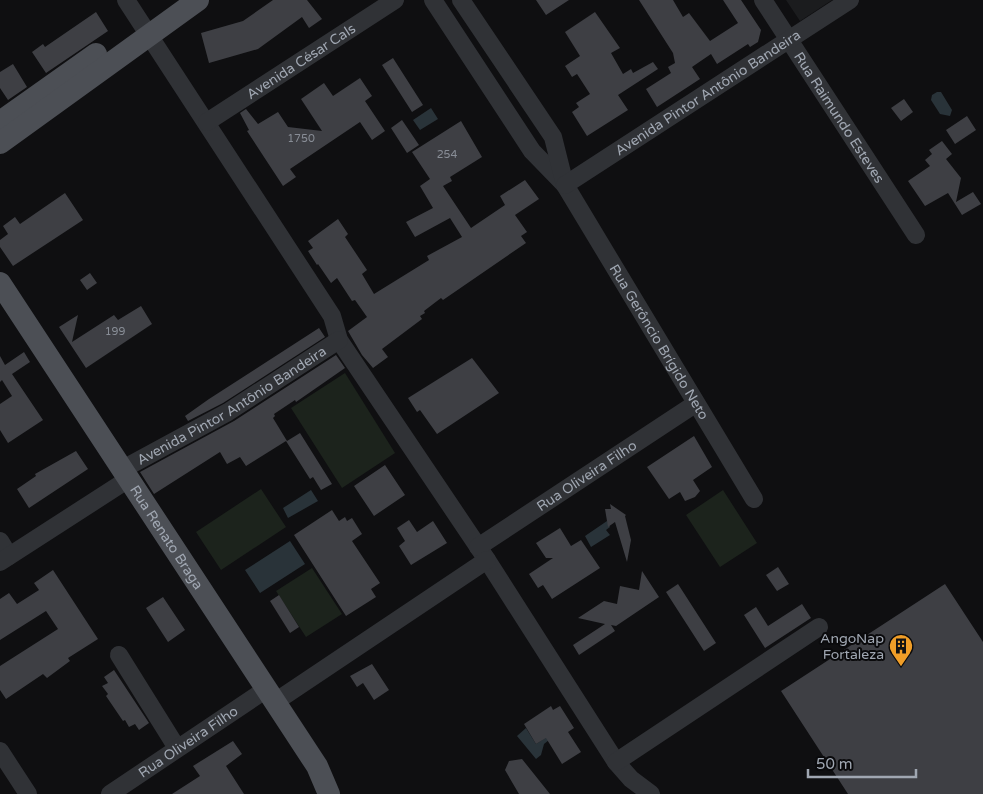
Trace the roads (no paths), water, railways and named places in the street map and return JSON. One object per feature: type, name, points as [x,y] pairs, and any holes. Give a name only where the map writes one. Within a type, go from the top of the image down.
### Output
[{"type":"main road","points":[[0,142],[145,29],[172,0]]},
{"type":"main road","points":[[0,122],[145,29],[198,0]]},
{"type":"main road","name":"Rua Renato Braga","points":[[0,283],[124,475],[317,766],[329,794]]},
{"type":"street","points":[[126,0],[332,316],[340,340],[483,554],[616,762],[631,779],[651,794]]},
{"type":"street","name":"Avenida César Cals","points":[[207,122],[395,0]]},
{"type":"street","name":"Rua Gerôncio Brígido Neto","points":[[433,0],[532,151],[565,185],[695,404],[754,498]]},
{"type":"street","name":"Rua Gerôncio Brígido Neto","points":[[461,0],[553,137],[565,185]]},
{"type":"street","name":"Rua Raimundo Esteves","points":[[763,0],[916,236]]},
{"type":"street","name":"Avenida Pintor Antônio Bandeira","points":[[565,185],[850,0]]},
{"type":"street","name":"Avenida Pintor Antônio Bandeira","points":[[5,559],[124,475],[228,412],[340,340]]},
{"type":"street","name":"Rua Oliveira Filho","points":[[110,794],[177,748],[270,696],[483,554],[695,404]]},
{"type":"street","points":[[0,541],[5,559]]},
{"type":"street","points":[[616,762],[819,627]]},
{"type":"street","points":[[119,655],[177,748]]},
{"type":"street","points":[[0,751],[28,794]]},
{"type":"place","name":"AngoNap Fortaleza","points":[[901,667]]}]
